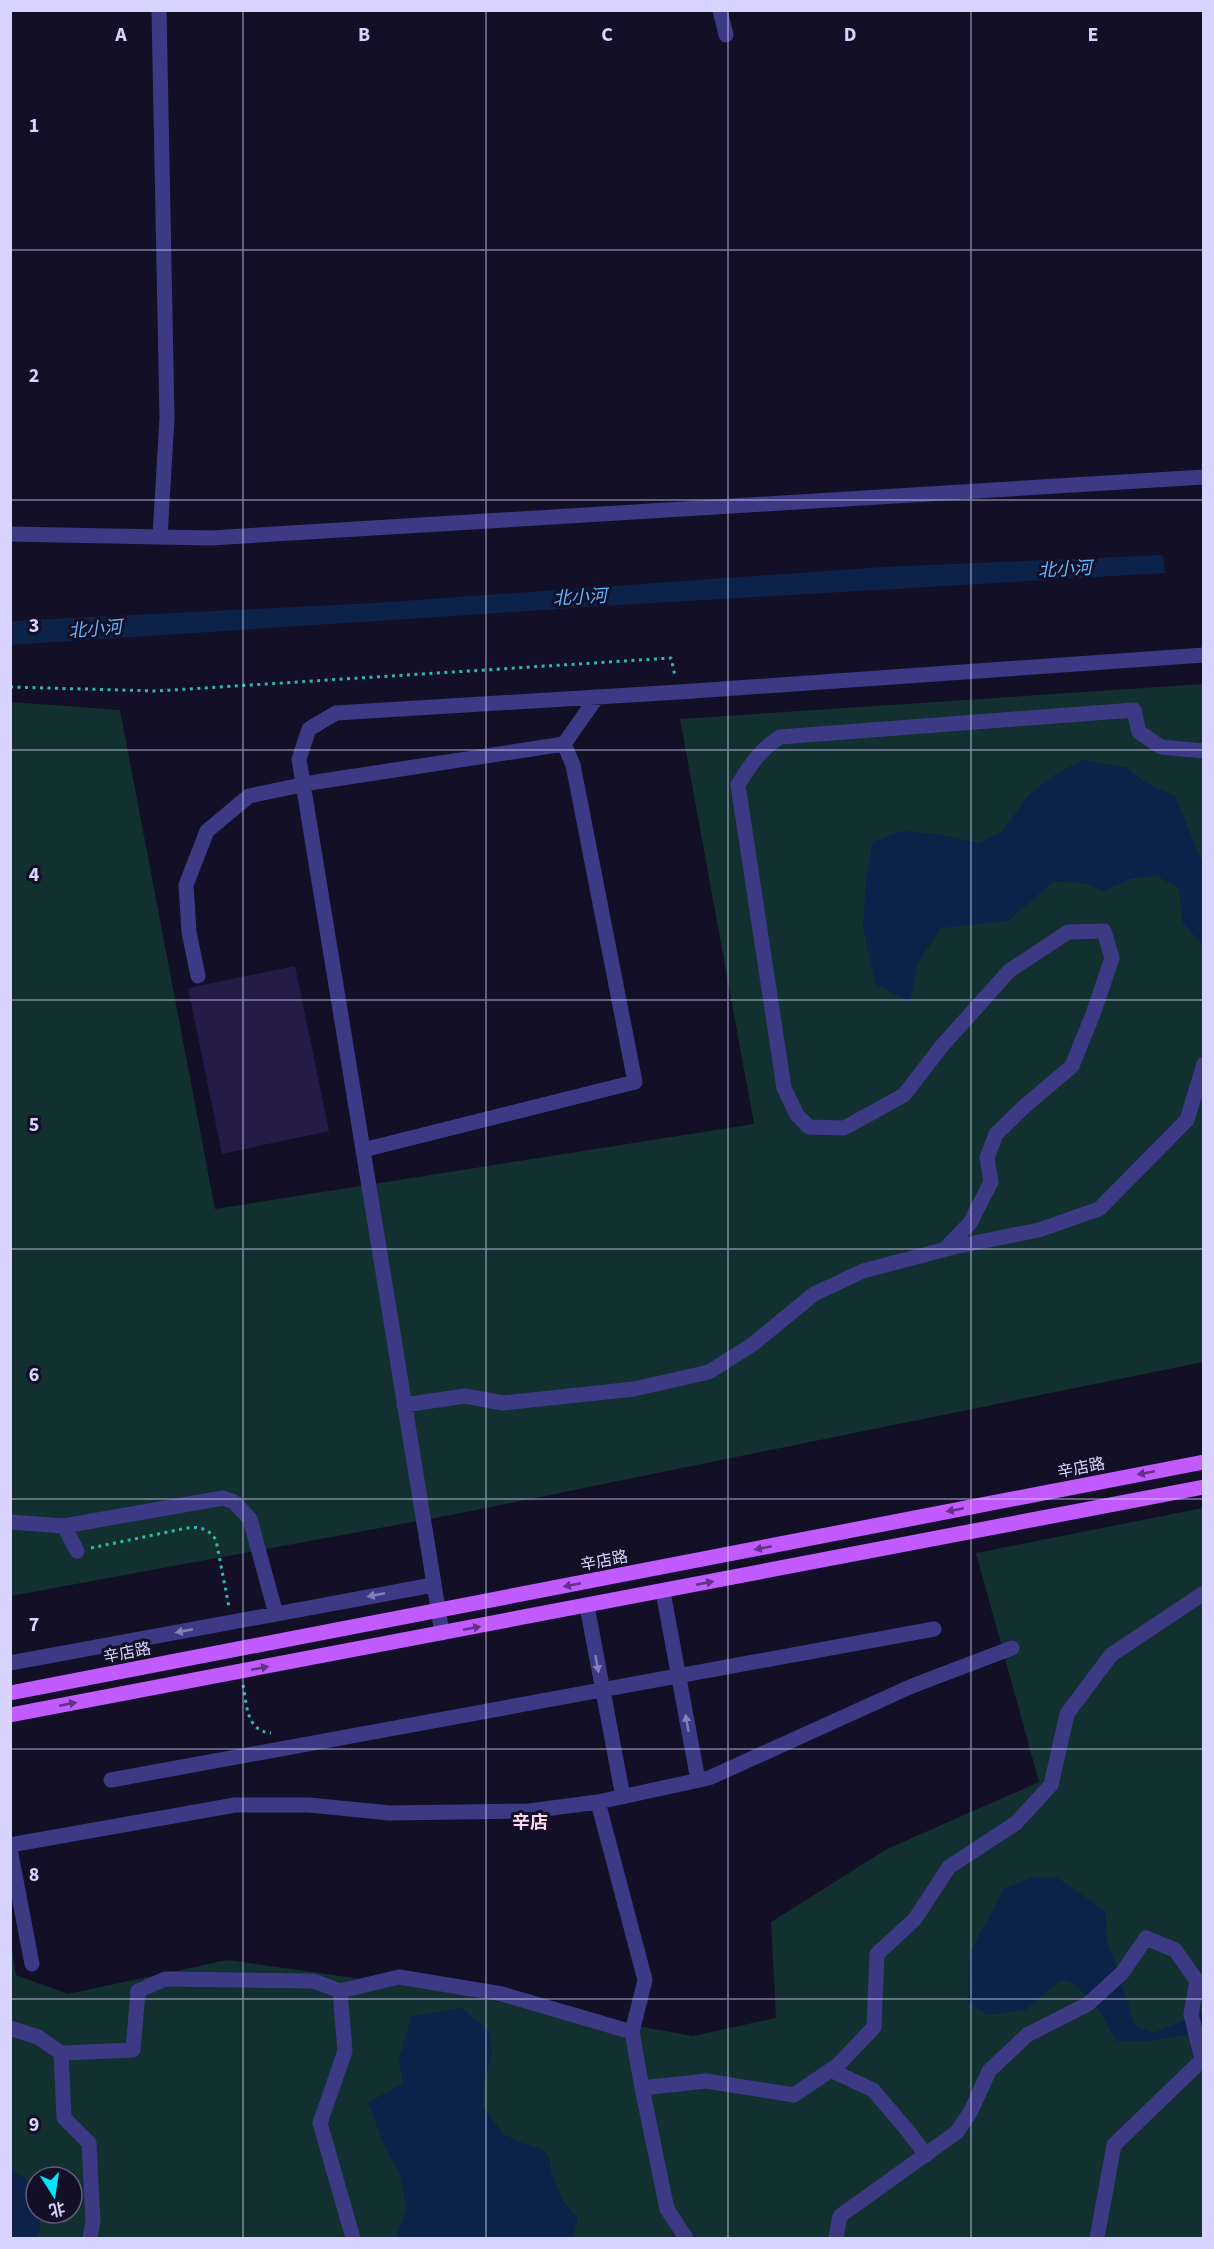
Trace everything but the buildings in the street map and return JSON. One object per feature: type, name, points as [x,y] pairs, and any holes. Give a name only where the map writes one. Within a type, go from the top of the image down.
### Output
[{"type":"main road","name":"辛店路","points":[[10,1693],[1203,1462]]},
{"type":"main road","points":[[10,1714],[663,1592],[1203,1487]]},
{"type":"street","points":[[159,10],[167,418],[160,537]]},
{"type":"street","points":[[720,10],[726,35]]},
{"type":"street","points":[[10,534],[211,538],[1203,477]]},
{"type":"street","points":[[442,1633],[299,759],[309,729],[336,712],[679,692],[1203,655]]},
{"type":"street","points":[[198,976],[189,932],[186,885],[207,831],[249,796],[316,782],[564,744],[597,697]]},
{"type":"street","points":[[944,1250],[970,1223],[991,1182],[987,1158],[996,1134],[1072,1066],[1112,958],[1104,931],[1068,932],[1009,971],[941,1047],[904,1095],[844,1128],[809,1127],[797,1115],[784,1088],[738,785],[751,762],[765,746],[780,737],[1134,710],[1139,732],[1161,747],[1203,751]]},
{"type":"street","points":[[363,1150],[634,1082],[573,765],[564,744]]},
{"type":"street","points":[[404,1405],[465,1396],[503,1403],[634,1389],[709,1372],[753,1344],[814,1294],[863,1271],[944,1250],[1039,1230],[1099,1209],[1187,1120],[1203,1064]]},
{"type":"street","points":[[10,1522],[64,1526],[223,1498],[234,1502],[250,1519],[276,1614]]},
{"type":"street","points":[[64,1526],[77,1551]]},
{"type":"street","points":[[10,1663],[433,1585]]},
{"type":"street","points":[[663,1592],[698,1780]]},
{"type":"street","points":[[642,2088],[706,2081],[794,2095],[830,2070],[874,2026],[877,1954],[915,1919],[949,1867],[1016,1823],[1051,1785],[1067,1714],[1111,1655],[1203,1593]]},
{"type":"street","points":[[587,1606],[623,1797]]},
{"type":"street","points":[[111,1780],[384,1722],[602,1690],[934,1629]]},
{"type":"street","points":[[32,1964],[10,1847],[235,1805],[309,1805],[390,1813],[528,1811],[598,1802],[718,1774],[912,1686],[1012,1648]]},
{"type":"street","points":[[598,1802],[645,1980],[632,2032],[642,2088],[667,2209],[686,2238]]},
{"type":"street","points":[[836,2238],[840,2216],[957,2132],[971,2111],[989,2071],[1027,2035],[1088,2004],[1122,1973],[1146,1938],[1175,1950],[1197,1981],[1191,2014],[1202,2052],[1202,2060],[1114,2145],[1096,2238]]},
{"type":"street","points":[[10,2028],[38,2037],[61,2053],[133,2050],[138,1991],[165,1979],[313,1981],[340,1991],[399,1977],[502,1994],[632,2032]]},
{"type":"street","points":[[340,1991],[345,2051],[320,2123],[353,2238]]},
{"type":"street","points":[[61,2053],[64,2118],[89,2143],[93,2221],[90,2238]]},
{"type":"street","points":[[830,2070],[873,2090],[926,2155]]},
{"type":"path","points":[[10,687],[157,691],[671,658],[679,692]]},
{"type":"green space","points":[[1203,684],[1203,1362],[456,1514],[11,1596],[10,702],[120,710],[215,1209],[754,1124],[680,719]]},
{"type":"green space","points":[[1203,1508],[1203,2238],[11,2238],[10,1935],[16,1975],[68,1994],[227,1960],[418,1987],[693,2036],[776,2018],[771,1922],[887,1849],[1039,1782],[976,1553]]},
{"type":"water","name":"北小河","points":[[1163,555],[1165,573],[620,605],[11,645],[11,621],[374,603],[882,567]]},
{"type":"water","points":[[1082,760],[1128,768],[1144,782],[1175,796],[1203,864],[1203,945],[1183,923],[1179,888],[1157,876],[1132,878],[1103,891],[1087,884],[1054,881],[1008,921],[941,928],[917,964],[910,1002],[876,985],[863,928],[866,877],[873,842],[903,831],[936,834],[979,843],[1003,831],[1028,796],[1056,774]]},
{"type":"water","points":[[1056,1877],[1105,1911],[1107,1940],[1135,2025],[1153,2033],[1203,2013],[1203,2033],[1147,2041],[1116,2041],[1101,2012],[1075,1984],[1061,1980],[1025,2010],[988,2015],[968,2003],[970,1952],[1005,1888],[1032,1878]]},
{"type":"water","points":[[462,2008],[489,2031],[492,2052],[483,2089],[483,2106],[503,2134],[542,2149],[550,2160],[551,2171],[563,2201],[578,2218],[573,2238],[396,2238],[407,2209],[399,2172],[386,2149],[368,2103],[403,2083],[399,2059],[412,2016]]},
{"type":"water","points":[[11,2169],[24,2178],[24,2225],[40,2225],[40,2231],[35,2238],[11,2238]]},
{"type":"district","name":"辛店","points":[[530,1822]]}]
